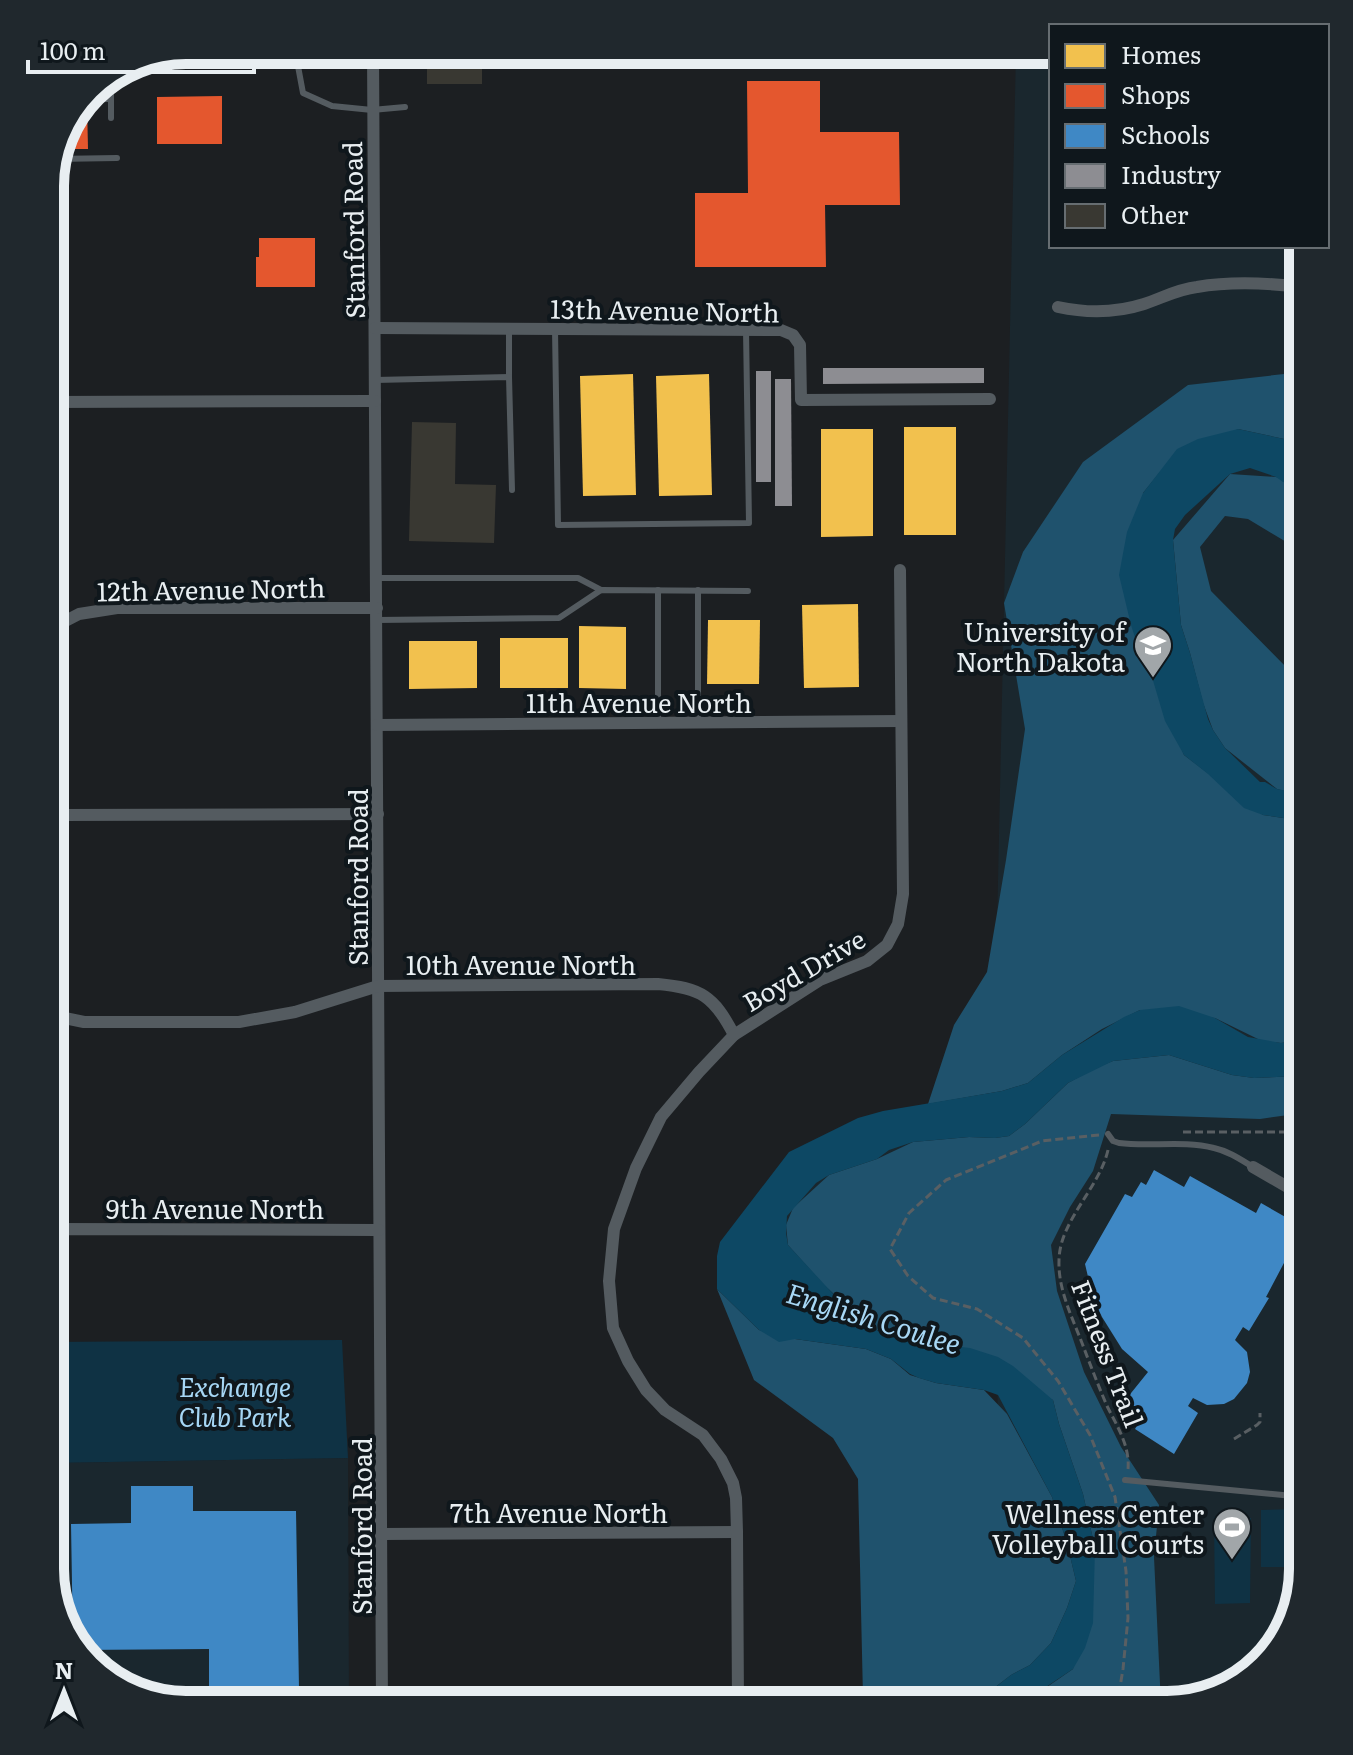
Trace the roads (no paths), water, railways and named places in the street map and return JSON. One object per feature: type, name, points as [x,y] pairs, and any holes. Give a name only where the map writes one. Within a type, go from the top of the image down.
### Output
[{"type":"street","name":"Stanford Road","points":[[373,64],[382,1691]]},
{"type":"street","points":[[1058,307],[1079,311],[1119,309],[1144,304],[1166,294],[1220,284],[1289,286]]},
{"type":"street","name":"13th Avenue North","points":[[375,328],[781,330],[793,335],[800,345],[801,400],[990,399]]},
{"type":"street","points":[[64,402],[375,401]]},
{"type":"street","name":"Boyd Drive","points":[[738,1691],[737,1532],[733,1483],[721,1459],[703,1435],[665,1410],[646,1390],[628,1361],[613,1328],[609,1281],[614,1229],[636,1168],[661,1117],[699,1072],[734,1035],[820,980],[867,961],[887,945],[898,924],[903,894],[900,570]]},
{"type":"street","name":"12th Avenue North","points":[[64,622],[79,614],[117,608],[377,614]]},
{"type":"street","name":"11th Avenue North","points":[[377,725],[901,721]]},
{"type":"street","points":[[64,815],[378,814]]},
{"type":"street","name":"10th Avenue North","points":[[64,1018],[84,1022],[239,1022],[295,1012],[378,986],[658,984],[682,986],[707,996],[723,1013],[734,1035]]},
{"type":"street","points":[[1253,1167],[1289,1188]]},
{"type":"street","name":"9th Avenue North","points":[[64,1230],[379,1230]]},
{"type":"street","name":"7th Avenue North","points":[[382,1534],[737,1532]]},
{"type":"lane","points":[[298,64],[303,93],[332,106],[372,110],[405,107]]},
{"type":"lane","points":[[111,90],[111,118]]},
{"type":"lane","points":[[101,99],[111,99]]},
{"type":"lane","points":[[67,159],[117,158]]},
{"type":"lane","points":[[509,329],[512,490]]},
{"type":"lane","points":[[555,329],[558,525],[749,523],[746,330]]},
{"type":"lane","points":[[375,380],[509,377]]},
{"type":"lane","points":[[377,578],[578,578],[601,590],[748,591]]},
{"type":"lane","points":[[377,614],[559,618],[601,590]]},
{"type":"lane","points":[[658,590],[658,723]]},
{"type":"lane","points":[[698,590],[698,722]]},
{"type":"lane","points":[[1108,1134],[1119,1143],[1216,1148],[1253,1167]]},
{"type":"lane","points":[[1125,1480],[1289,1496]]},
{"type":"place","name":"University of North Dakota","points":[[1153,679]]},
{"type":"place","name":"Wellness Center Volleyball Courts","points":[[1232,1561]]},
{"type":"water label","name":"English Coulee","points":[[874,1317]]},
{"type":"park label","name":"Exchange Club Park","points":[[235,1400]]}]
